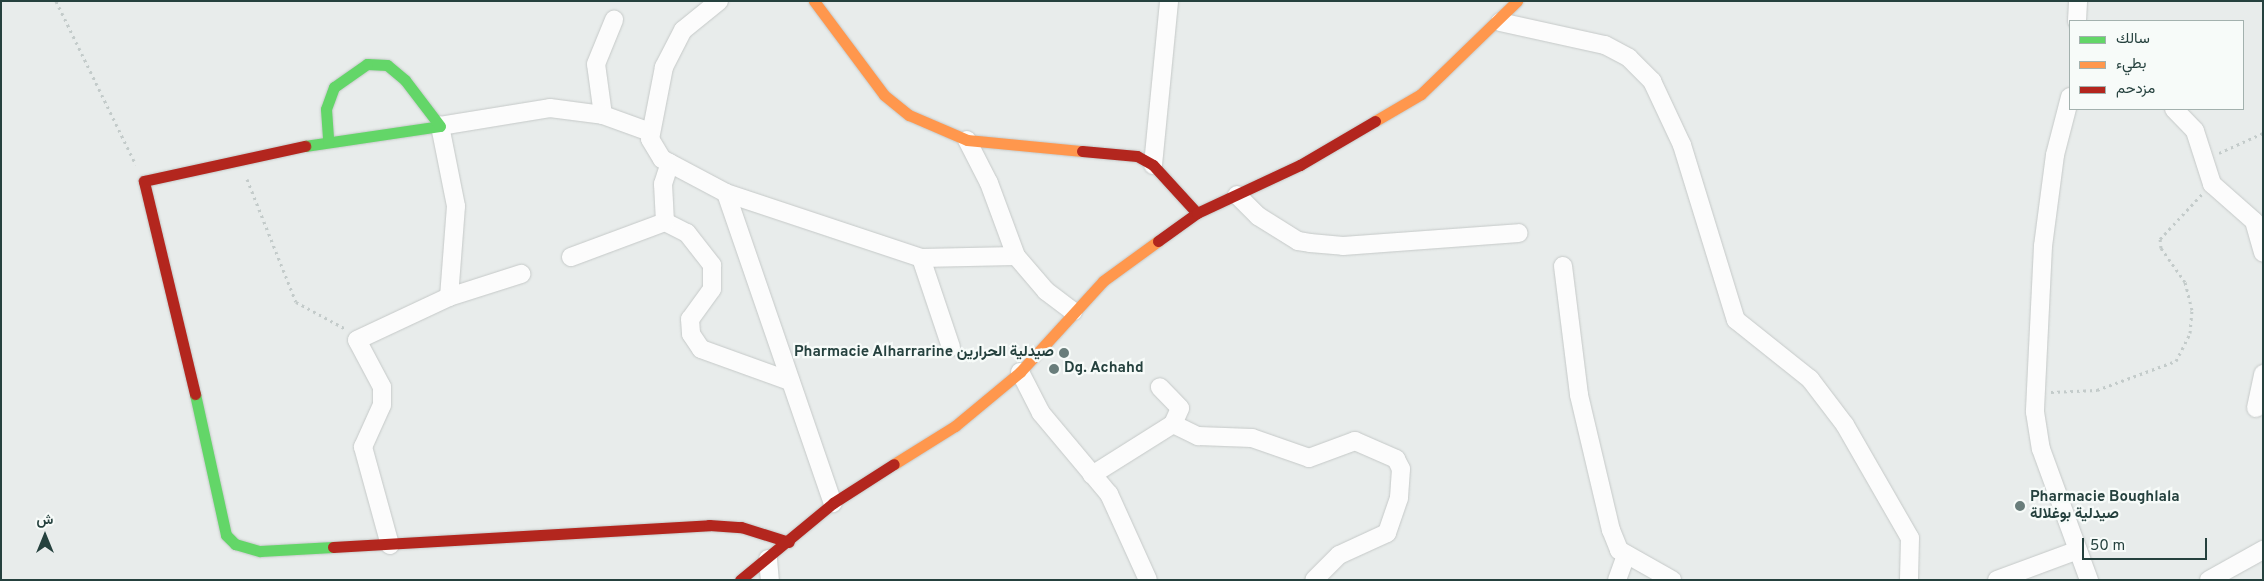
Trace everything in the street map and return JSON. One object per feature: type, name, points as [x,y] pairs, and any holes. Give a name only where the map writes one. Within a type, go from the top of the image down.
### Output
[{"type":"street","points":[[720,1],[683,30],[672,47],[650,132],[652,148],[670,163],[726,193],[921,258],[1016,256]]},
{"type":"street","points":[[814,1],[884,95],[909,115],[967,140],[1120,152],[1153,165],[1197,213]]},
{"type":"street","points":[[1153,165],[1169,1]]},
{"type":"street","points":[[740,580],[789,542],[833,503],[955,426],[1020,372],[1073,311],[1103,281],[1197,213],[1300,165],[1420,94],[1500,22],[1517,1]]},
{"type":"street","points":[[2077,20],[2078,1]]},
{"type":"street","points":[[603,116],[596,64],[614,20]]},
{"type":"street","points":[[1500,22],[1605,45],[1629,58],[1652,81],[1682,145],[1736,320],[1810,379],[1845,425],[1910,538],[1908,579]]},
{"type":"street","points":[[328,141],[326,109],[334,88],[367,64],[387,65],[405,80],[440,126],[456,206],[449,297]]},
{"type":"street","points":[[2069,101],[2055,155],[2043,246],[2035,392],[2041,449],[2088,580]]},
{"type":"street","points":[[650,132],[603,116],[536,108],[440,126],[328,141],[144,182],[165,254],[226,535],[235,544],[260,551],[390,545],[708,525],[741,527],[789,542]]},
{"type":"street","points":[[2175,110],[2195,131],[2212,184],[2254,221],[2263,253]]},
{"type":"street","points":[[967,140],[989,183],[1016,256],[1046,291],[1073,311]]},
{"type":"street","points":[[665,222],[663,184],[670,163]]},
{"type":"street","points":[[726,193],[833,503]]},
{"type":"street","points":[[1237,194],[1258,216],[1298,241],[1310,243],[1343,246],[1519,232]]},
{"type":"street","points":[[572,257],[665,222],[687,233],[712,265],[712,289],[690,319],[691,334],[701,349],[790,381]]},
{"type":"street","points":[[921,258],[951,346]]},
{"type":"street","points":[[1563,266],[1579,394],[1610,530],[1626,555],[1672,580]]},
{"type":"street","points":[[390,545],[363,447],[382,404],[382,387],[357,340],[449,297],[521,274]]},
{"type":"street","points":[[1020,372],[1041,413],[1109,494],[1148,580]]},
{"type":"street","points":[[2256,408],[2263,374]]},
{"type":"street","points":[[1092,475],[1173,424],[1180,408],[1160,387]]},
{"type":"street","points":[[1173,424],[1198,436],[1252,438],[1309,458],[1355,441],[1396,459],[1401,469],[1399,498],[1387,533],[1339,555],[1314,580]]},
{"type":"street","points":[[1998,580],[2078,550]]},
{"type":"street","points":[[2209,580],[2263,550]]},
{"type":"street","points":[[1617,580],[1626,555]]},
{"type":"street","points":[[768,559],[770,580]]},
{"type":"path","points":[[56,1],[144,182]]},
{"type":"path","points":[[2204,159],[2263,133]]},
{"type":"path","points":[[239,161],[296,302],[335,320],[357,340]]},
{"type":"path","points":[[2035,392],[2098,390],[2176,361],[2190,333],[2192,310],[2185,282],[2161,248],[2160,239],[2212,184]]},
{"type":"traffic: fast","points":[[305,146],[440,126],[405,80],[387,65],[367,64],[334,87],[326,109],[328,141]]},
{"type":"traffic: fast","points":[[195,394],[226,535],[235,544],[260,551],[333,547]]},
{"type":"traffic: slow","points":[[814,1],[884,95],[909,115],[967,140],[1082,151]]},
{"type":"traffic: slow","points":[[1375,121],[1421,94],[1517,1]]},
{"type":"traffic: slow","points":[[894,464],[955,426],[1020,372],[1103,281],[1158,241]]},
{"type":"traffic: jam","points":[[1158,241],[1197,213],[1300,165],[1375,121]]},
{"type":"traffic: jam","points":[[195,394],[144,181],[305,146]]},
{"type":"traffic: jam","points":[[1082,151],[1137,156],[1153,165],[1197,213]]},
{"type":"traffic: jam","points":[[740,580],[833,503],[894,464]]},
{"type":"traffic: jam","points":[[333,547],[709,525],[741,527],[789,542]]},
{"type":"place","name":"Pharmacie Alharrarine صيدلية الحرارين","points":[[1064,353]]},
{"type":"place","name":"Dg. Achahd","points":[[1054,369]]},
{"type":"place","name":"Pharmacie Boughlala صيدلية بوغلالة","points":[[2020,506]]}]
